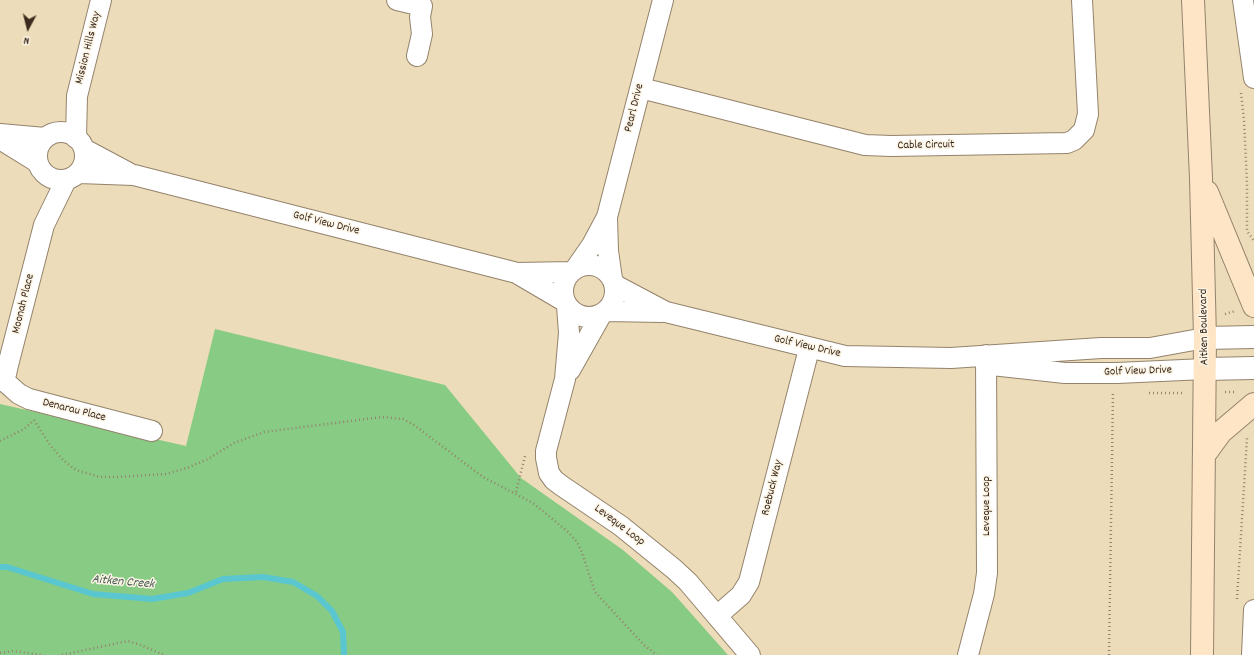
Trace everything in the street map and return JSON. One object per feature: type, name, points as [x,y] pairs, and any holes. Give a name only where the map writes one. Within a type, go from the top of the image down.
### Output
[{"type":"main road","name":"Aitken Boulevard","points":[[1193,0],[1201,178],[1206,369],[1202,655]]},
{"type":"main road","points":[[1201,178],[1253,305]]},
{"type":"main road","points":[[1205,454],[1221,432],[1253,405]]},
{"type":"street","name":"Mission Hills Way","points":[[80,144],[77,96],[101,0]]},
{"type":"street","points":[[397,0],[423,3],[420,17],[422,34],[417,56]]},
{"type":"street","name":"Pearl Drive","points":[[573,270],[592,245],[607,217],[663,0]]},
{"type":"street","name":"Cable Circuit","points":[[640,88],[865,145],[891,146],[1067,143],[1079,136],[1084,130],[1088,114],[1082,0]]},
{"type":"street","points":[[1243,0],[1247,82]]},
{"type":"street","name":"Mission Hills Way","points":[[50,136],[77,96]]},
{"type":"street","points":[[0,134],[50,136],[63,132],[80,144],[83,166],[72,176],[57,180],[0,139]]},
{"type":"street","points":[[40,167],[38,149],[50,136]]},
{"type":"street","name":"Golf View Drive","points":[[80,144],[134,175]]},
{"type":"street","name":"Moonah Place","points":[[40,167],[44,225]]},
{"type":"street","name":"Golf View Drive","points":[[72,176],[134,175],[517,273],[573,270]]},
{"type":"street","name":"Moonah Place","points":[[1,380],[8,365],[44,225],[72,176]]},
{"type":"street","name":"Pearl Drive","points":[[607,217],[608,251],[613,282]]},
{"type":"street","points":[[582,266],[596,266],[608,273],[613,282],[614,299],[604,313],[595,317],[582,317],[571,311],[566,304],[563,295],[564,282],[573,270],[582,266]]},
{"type":"street","name":"Golf View Drive","points":[[517,273],[566,304]]},
{"type":"street","name":"Golf View Drive","points":[[613,282],[666,312],[809,349],[845,356],[861,358],[951,358],[986,360],[1065,373],[1117,373],[1206,369]]},
{"type":"street","name":"Leveque Loop","points":[[566,304],[569,333],[565,379],[546,451],[547,465],[554,480],[597,509],[652,550],[688,582],[750,655]]},
{"type":"street","name":"Golf View Drive","points":[[604,313],[666,312]]},
{"type":"street","name":"Leveque Loop","points":[[565,379],[604,313]]},
{"type":"street","points":[[1205,338],[1254,336]]},
{"type":"street","name":"Golf View Drive","points":[[986,360],[1102,348],[1150,348],[1205,338]]},
{"type":"street","name":"Roebuck Way","points":[[717,616],[741,595],[749,582],[809,349]]},
{"type":"street","name":"Leveque Loop","points":[[968,655],[984,594],[987,573],[986,360]]},
{"type":"street","points":[[1206,369],[1254,368]]},
{"type":"street","name":"Denarau Place","points":[[1,380],[19,394],[29,399],[152,431]]},
{"type":"street","points":[[1246,605],[1252,655]]},
{"type":"path","points":[[1247,82],[1245,136],[1247,231],[1254,241]]},
{"type":"path","points":[[1205,315],[1229,314],[1253,305]]},
{"type":"path","points":[[1142,393],[1247,391],[1253,405]]},
{"type":"path","points":[[1109,655],[1112,392],[1120,392]]},
{"type":"path","points":[[0,441],[18,433],[34,420],[50,445],[63,460],[76,470],[100,477],[147,476],[166,474],[180,470],[208,458],[234,443],[264,432],[355,419],[394,417],[414,425],[484,477],[516,492],[546,512],[577,542],[595,592],[644,645],[657,655]]},
{"type":"path","points":[[1246,605],[1247,436]]},
{"type":"path","points":[[516,492],[526,452]]},
{"type":"path","points":[[62,655],[128,641],[164,655]]},
{"type":"path","points":[[0,654],[13,651],[42,655]]},
{"type":"green space","points":[[215,329],[445,385],[521,478],[623,550],[672,592],[728,655],[0,655],[0,404],[186,446]]},
{"type":"waterway","name":"Aitken Creek","points":[[0,567],[7,567],[93,594],[152,599],[188,593],[223,579],[263,577],[293,582],[317,596],[332,611],[343,632],[344,655]]}]
